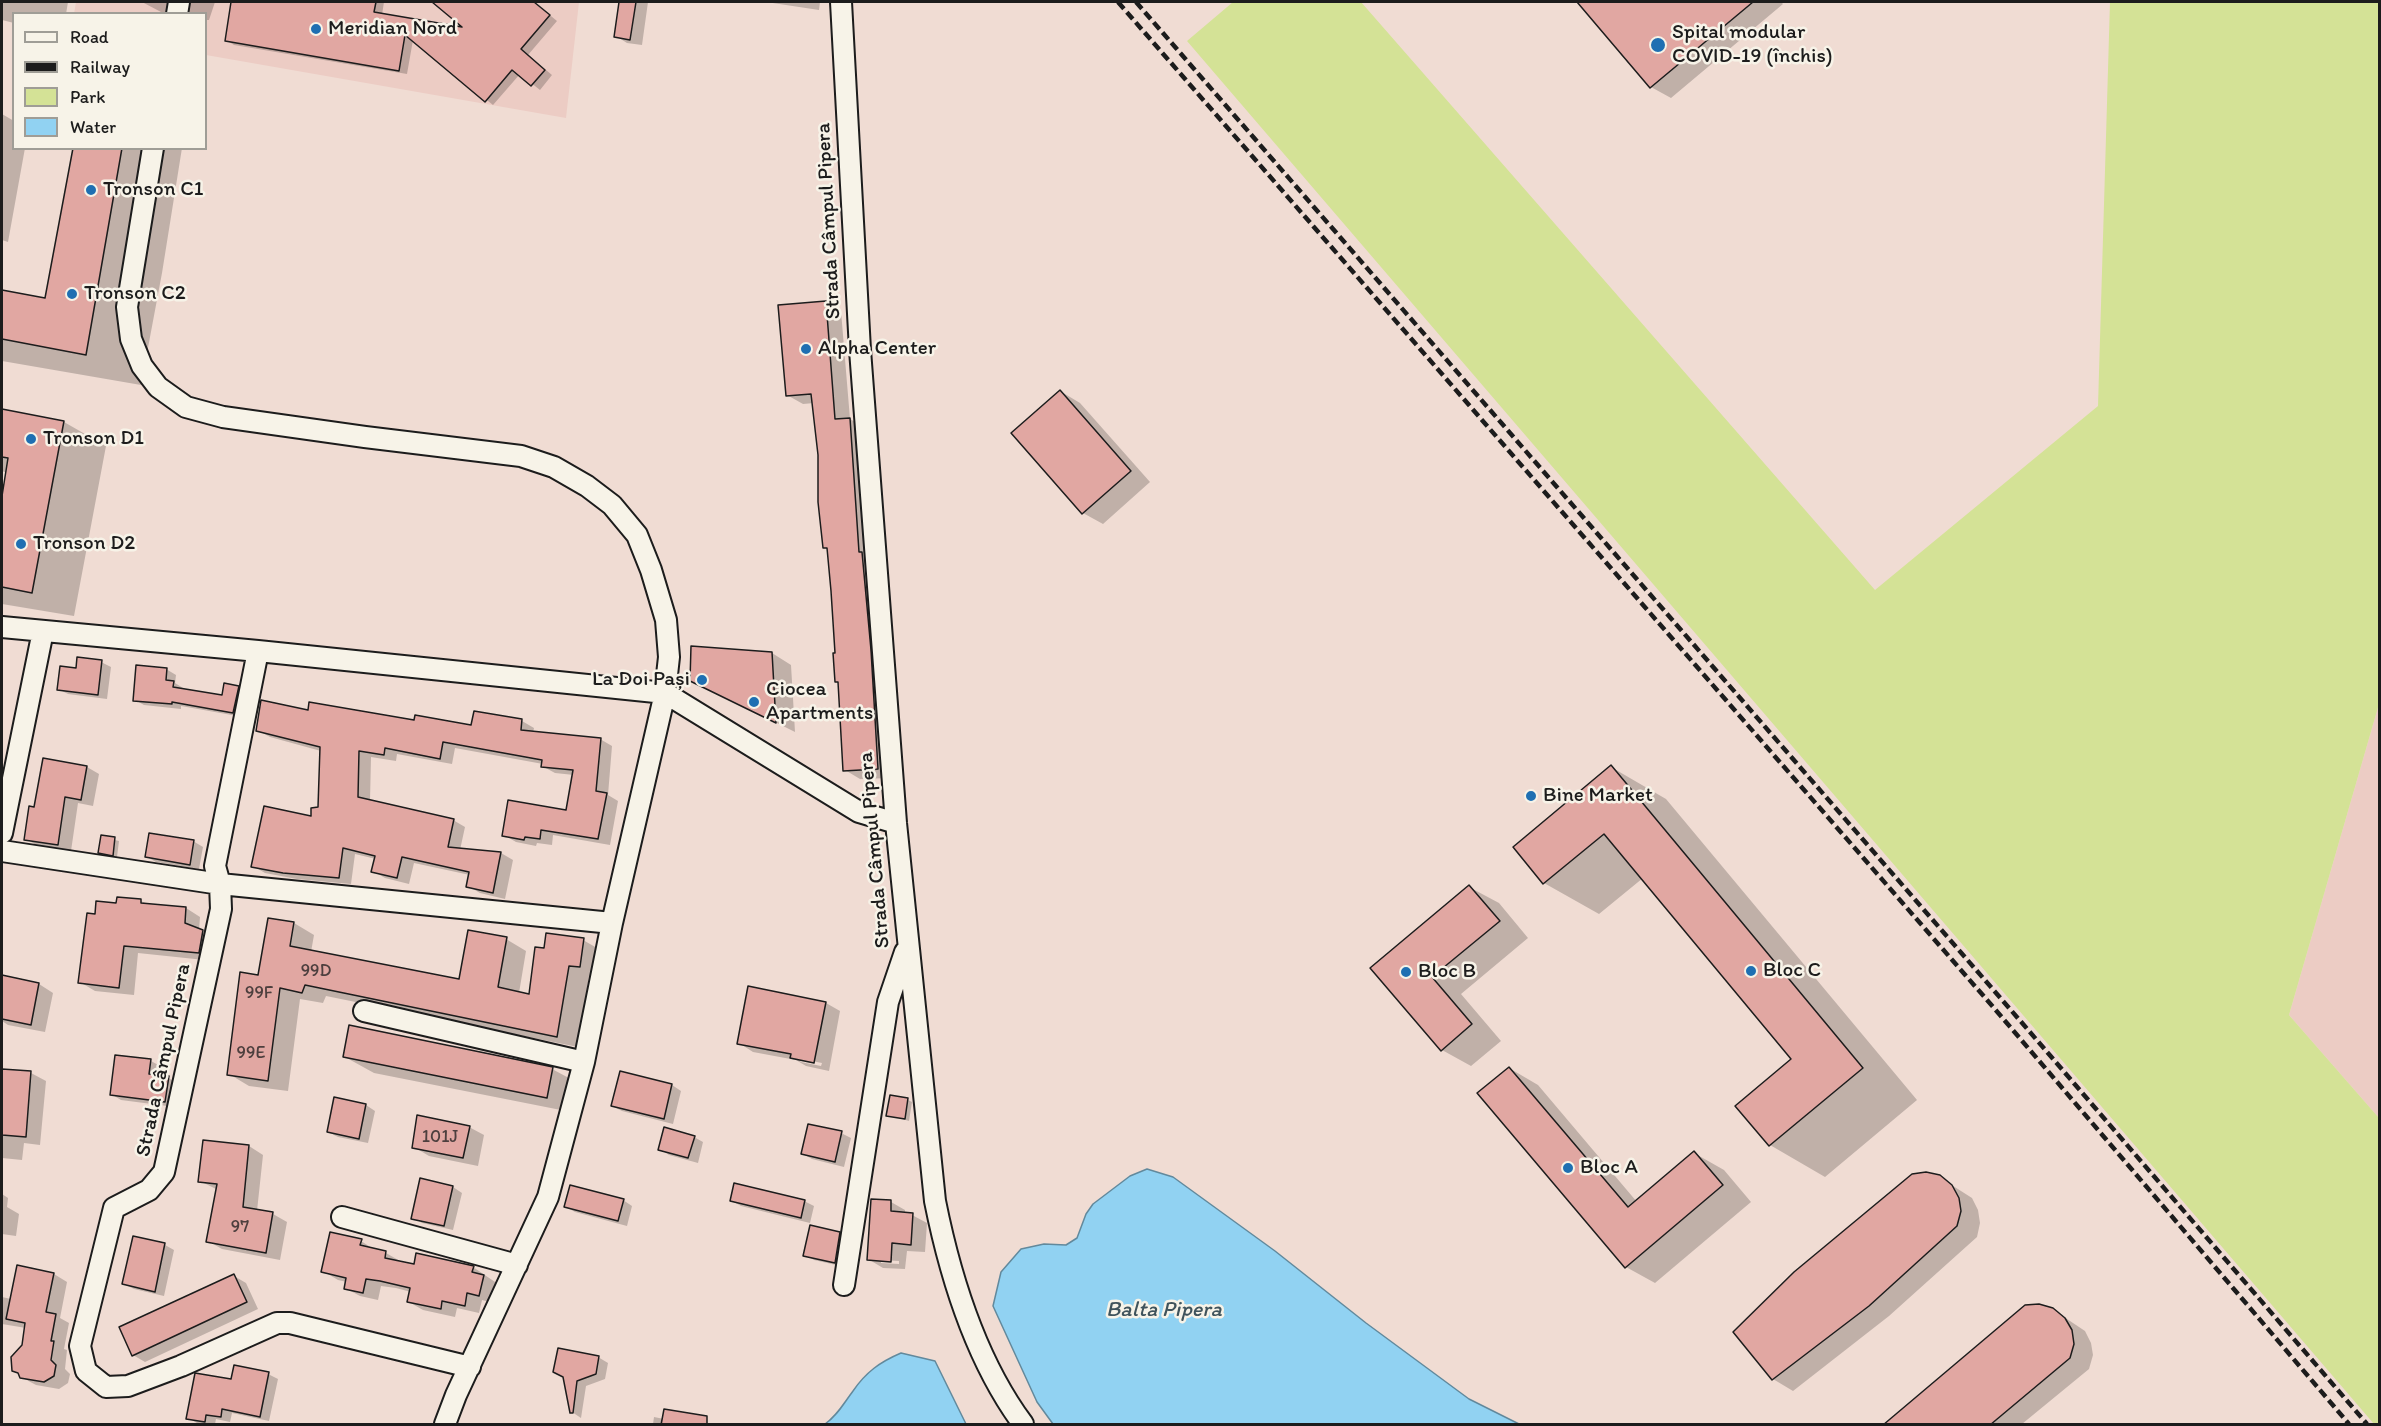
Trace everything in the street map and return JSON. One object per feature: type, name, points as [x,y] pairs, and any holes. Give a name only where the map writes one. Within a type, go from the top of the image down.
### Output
[{"type":"street","name":"Strada Câmpul Pipera","points":[[841,2],[860,350],[896,823],[935,1201],[941,1230],[968,1318],[991,1374],[1023,1425]]},
{"type":"street","points":[[153,150],[127,308],[131,339],[142,366],[158,387],[186,407],[223,417],[521,456],[554,467],[587,486],[612,505],[637,535],[651,570],[666,620],[669,657],[665,693],[612,923],[584,1062],[549,1197],[445,1425]]},
{"type":"street","points":[[2,627],[665,693],[859,812],[896,823]]},
{"type":"street","points":[[2,833],[43,631]]},
{"type":"street","name":"Strada Câmpul Pipera","points":[[258,651],[215,866],[220,884],[221,909],[164,1172],[149,1190],[114,1208],[80,1346],[86,1371],[106,1387],[128,1386],[181,1366],[277,1323],[290,1323],[470,1367]]},
{"type":"street","points":[[2,851],[220,884],[612,923]]},
{"type":"street","points":[[844,1285],[888,1002],[908,944]]},
{"type":"street","points":[[364,1011],[584,1062]]},
{"type":"street","points":[[342,1217],[517,1265]]},
{"type":"shaded area","points":[[76,2],[579,2],[566,118],[207,55],[207,12],[74,12]]},
{"type":"shaded area","points":[[2379,704],[2379,1118],[2289,1015]]},
{"type":"green space","points":[[1233,2],[1361,2],[1875,590],[2098,406],[2110,2],[2379,2],[2379,704],[2289,1015],[2379,1118],[2379,1424],[2374,1424],[1187,41]]},
{"type":"water","name":"Balta Pipera","points":[[1147,1169],[1173,1177],[1275,1251],[1366,1323],[1469,1399],[1519,1424],[1053,1424],[1037,1402],[993,1306],[1001,1272],[1021,1249],[1044,1244],[1066,1245],[1077,1238],[1086,1214],[1093,1204],[1130,1176]]},
{"type":"water","points":[[901,1353],[935,1361],[966,1424],[825,1424],[837,1413],[868,1373]]},
{"type":"building","points":[[231,2],[376,2],[374,12],[462,27],[432,2],[534,2],[550,15],[521,49],[545,70],[531,86],[512,70],[485,102],[405,35],[399,71],[225,41]]},
{"type":"building","points":[[619,2],[636,2],[630,40],[614,37]]},
{"type":"building","name":"Spital modular COVID-19 (închis)","points":[[1577,2],[1753,2],[1650,88]]},
{"type":"building","name":"Tronson C2","points":[[73,150],[122,150],[86,355],[2,339],[2,290],[45,298]]},
{"type":"building","points":[[826,301],[835,419],[850,418],[859,552],[862,552],[871,650],[878,769],[843,771],[838,682],[835,682],[833,653],[835,653],[831,591],[827,548],[823,548],[818,502],[818,455],[811,394],[786,396],[778,305]]},
{"type":"building","points":[[1060,390],[1131,471],[1082,514],[1011,433]]},
{"type":"building","points":[[2,409],[64,421],[32,593],[2,587],[2,496],[8,458],[2,457]]},
{"type":"building","name":"Ciocea Apartments","points":[[691,646],[772,652],[776,723],[690,681]]},
{"type":"building","points":[[77,657],[102,660],[98,695],[57,690],[60,666],[76,668]]},
{"type":"building","points":[[136,665],[167,668],[166,680],[174,681],[173,687],[222,695],[224,683],[239,686],[233,713],[172,702],[172,704],[133,701]]},
{"type":"building","points":[[261,700],[308,710],[309,702],[414,720],[415,715],[471,725],[474,711],[522,719],[521,730],[601,738],[596,791],[607,793],[598,839],[541,830],[540,839],[525,837],[524,840],[502,836],[508,800],[566,810],[573,770],[541,767],[542,760],[443,742],[440,759],[385,748],[384,755],[359,751],[358,797],[454,819],[448,847],[501,852],[493,893],[466,887],[469,872],[402,857],[397,878],[371,872],[375,856],[343,848],[339,878],[283,873],[251,867],[264,806],[311,816],[311,808],[318,807],[320,747],[256,731]]},
{"type":"building","points":[[43,758],[87,766],[81,800],[65,797],[58,845],[24,840],[29,806],[34,807]]},
{"type":"building","name":"Bloc C","points":[[1611,765],[1863,1068],[1769,1146],[1735,1106],[1791,1059],[1604,834],[1543,884],[1513,847]]},
{"type":"building","points":[[149,833],[194,840],[190,865],[145,857]]},
{"type":"building","points":[[101,835],[115,837],[113,856],[98,853]]},
{"type":"building","name":"Bloc B","points":[[1469,885],[1500,921],[1432,977],[1472,1024],[1441,1051],[1370,968]]},
{"type":"building","points":[[117,897],[141,899],[141,903],[186,907],[185,923],[203,930],[199,953],[124,946],[119,988],[78,983],[87,913],[95,914],[96,901],[116,903]]},
{"type":"building","points":[[268,918],[294,922],[290,946],[459,979],[468,930],[507,937],[498,987],[529,994],[535,947],[544,948],[546,933],[584,938],[580,967],[569,966],[557,1037],[305,985],[302,993],[280,988],[268,1081],[227,1075],[240,972],[258,975]]},
{"type":"building","points":[[2,975],[39,983],[31,1025],[2,1019]]},
{"type":"building","points":[[748,986],[826,1002],[814,1063],[790,1058],[791,1054],[737,1044]]},
{"type":"building","points":[[349,1025],[553,1067],[547,1098],[343,1057]]},
{"type":"building","points":[[115,1055],[151,1059],[149,1074],[169,1076],[165,1102],[110,1095]]},
{"type":"building","name":"Bloc A","points":[[1509,1067],[1628,1207],[1694,1151],[1723,1185],[1625,1268],[1477,1093]]},
{"type":"building","points":[[2,1069],[31,1071],[26,1137],[2,1135]]},
{"type":"building","points":[[620,1071],[672,1084],[664,1119],[611,1106]]},
{"type":"building","points":[[890,1095],[908,1098],[905,1119],[886,1116]]},
{"type":"building","points":[[334,1097],[366,1104],[359,1139],[327,1132]]},
{"type":"building","points":[[417,1115],[470,1126],[463,1158],[412,1148]]},
{"type":"building","points":[[808,1124],[842,1131],[835,1162],[801,1154]]},
{"type":"building","points":[[664,1127],[695,1136],[688,1158],[658,1150]]},
{"type":"building","points":[[203,1140],[249,1145],[243,1207],[273,1212],[266,1253],[206,1242],[217,1184],[198,1182]]},
{"type":"building","points":[[1926,1172],[1940,1175],[1952,1185],[1959,1198],[1961,1211],[1957,1226],[1869,1306],[1772,1380],[1733,1332],[1794,1272],[1912,1174]]},
{"type":"building","points":[[420,1178],[453,1186],[444,1226],[411,1219]]},
{"type":"building","points":[[734,1183],[805,1200],[801,1218],[730,1201]]},
{"type":"building","points":[[570,1185],[624,1199],[618,1221],[564,1207]]},
{"type":"building","points":[[871,1199],[891,1200],[891,1211],[913,1213],[911,1245],[892,1243],[891,1262],[867,1260]]},
{"type":"building","points":[[810,1225],[840,1232],[835,1263],[803,1256]]},
{"type":"building","points":[[330,1232],[362,1239],[360,1245],[386,1251],[385,1258],[414,1264],[416,1253],[474,1266],[472,1272],[484,1275],[479,1296],[467,1293],[465,1306],[442,1301],[441,1309],[407,1302],[410,1288],[380,1281],[366,1279],[363,1293],[344,1289],[346,1278],[321,1272]]},
{"type":"building","points":[[133,1236],[165,1243],[155,1292],[122,1284]]},
{"type":"building","points":[[17,1265],[54,1273],[46,1312],[56,1314],[51,1341],[54,1341],[51,1360],[56,1365],[54,1376],[44,1382],[20,1378],[18,1373],[12,1371],[11,1357],[22,1345],[25,1323],[6,1319]]},
{"type":"building","points":[[234,1274],[247,1302],[132,1356],[119,1327]]},
{"type":"building","points":[[2039,1304],[2053,1308],[2065,1318],[2072,1330],[2074,1344],[2070,1358],[1990,1425],[1883,1425],[2025,1305]]},
{"type":"building","points":[[558,1348],[599,1356],[596,1374],[577,1381],[573,1413],[570,1413],[563,1377],[553,1372]]},
{"type":"building","points":[[234,1365],[269,1372],[260,1417],[222,1409],[221,1417],[206,1415],[205,1422],[186,1419],[195,1373],[231,1379]]},
{"type":"building","points":[[664,1409],[707,1416],[707,1425],[661,1425]]},
{"type":"railway","points":[[1118,2],[1994,1008],[2349,1424]]},
{"type":"railway","points":[[1136,2],[2367,1424]]},
{"type":"place","name":"Meridian Nord","points":[[316,29]]},
{"type":"place","name":"Spital modular COVID-19 (închis)","points":[[1658,45]]},
{"type":"place","name":"Tronson C1","points":[[91,190]]},
{"type":"place","name":"Tronson C2","points":[[72,294]]},
{"type":"place","name":"Alpha Center","points":[[806,349]]},
{"type":"place","name":"Tronson D1","points":[[31,439]]},
{"type":"place","name":"Tronson D2","points":[[21,544]]},
{"type":"place","name":"La Doi Pași","points":[[702,680]]},
{"type":"place","name":"Ciocea Apartments","points":[[754,702]]},
{"type":"place","name":"Bine Market","points":[[1531,796]]},
{"type":"place","name":"Bloc C","points":[[1751,971]]},
{"type":"place","name":"Bloc B","points":[[1406,972]]},
{"type":"place","name":"Bloc A","points":[[1568,1168]]}]
